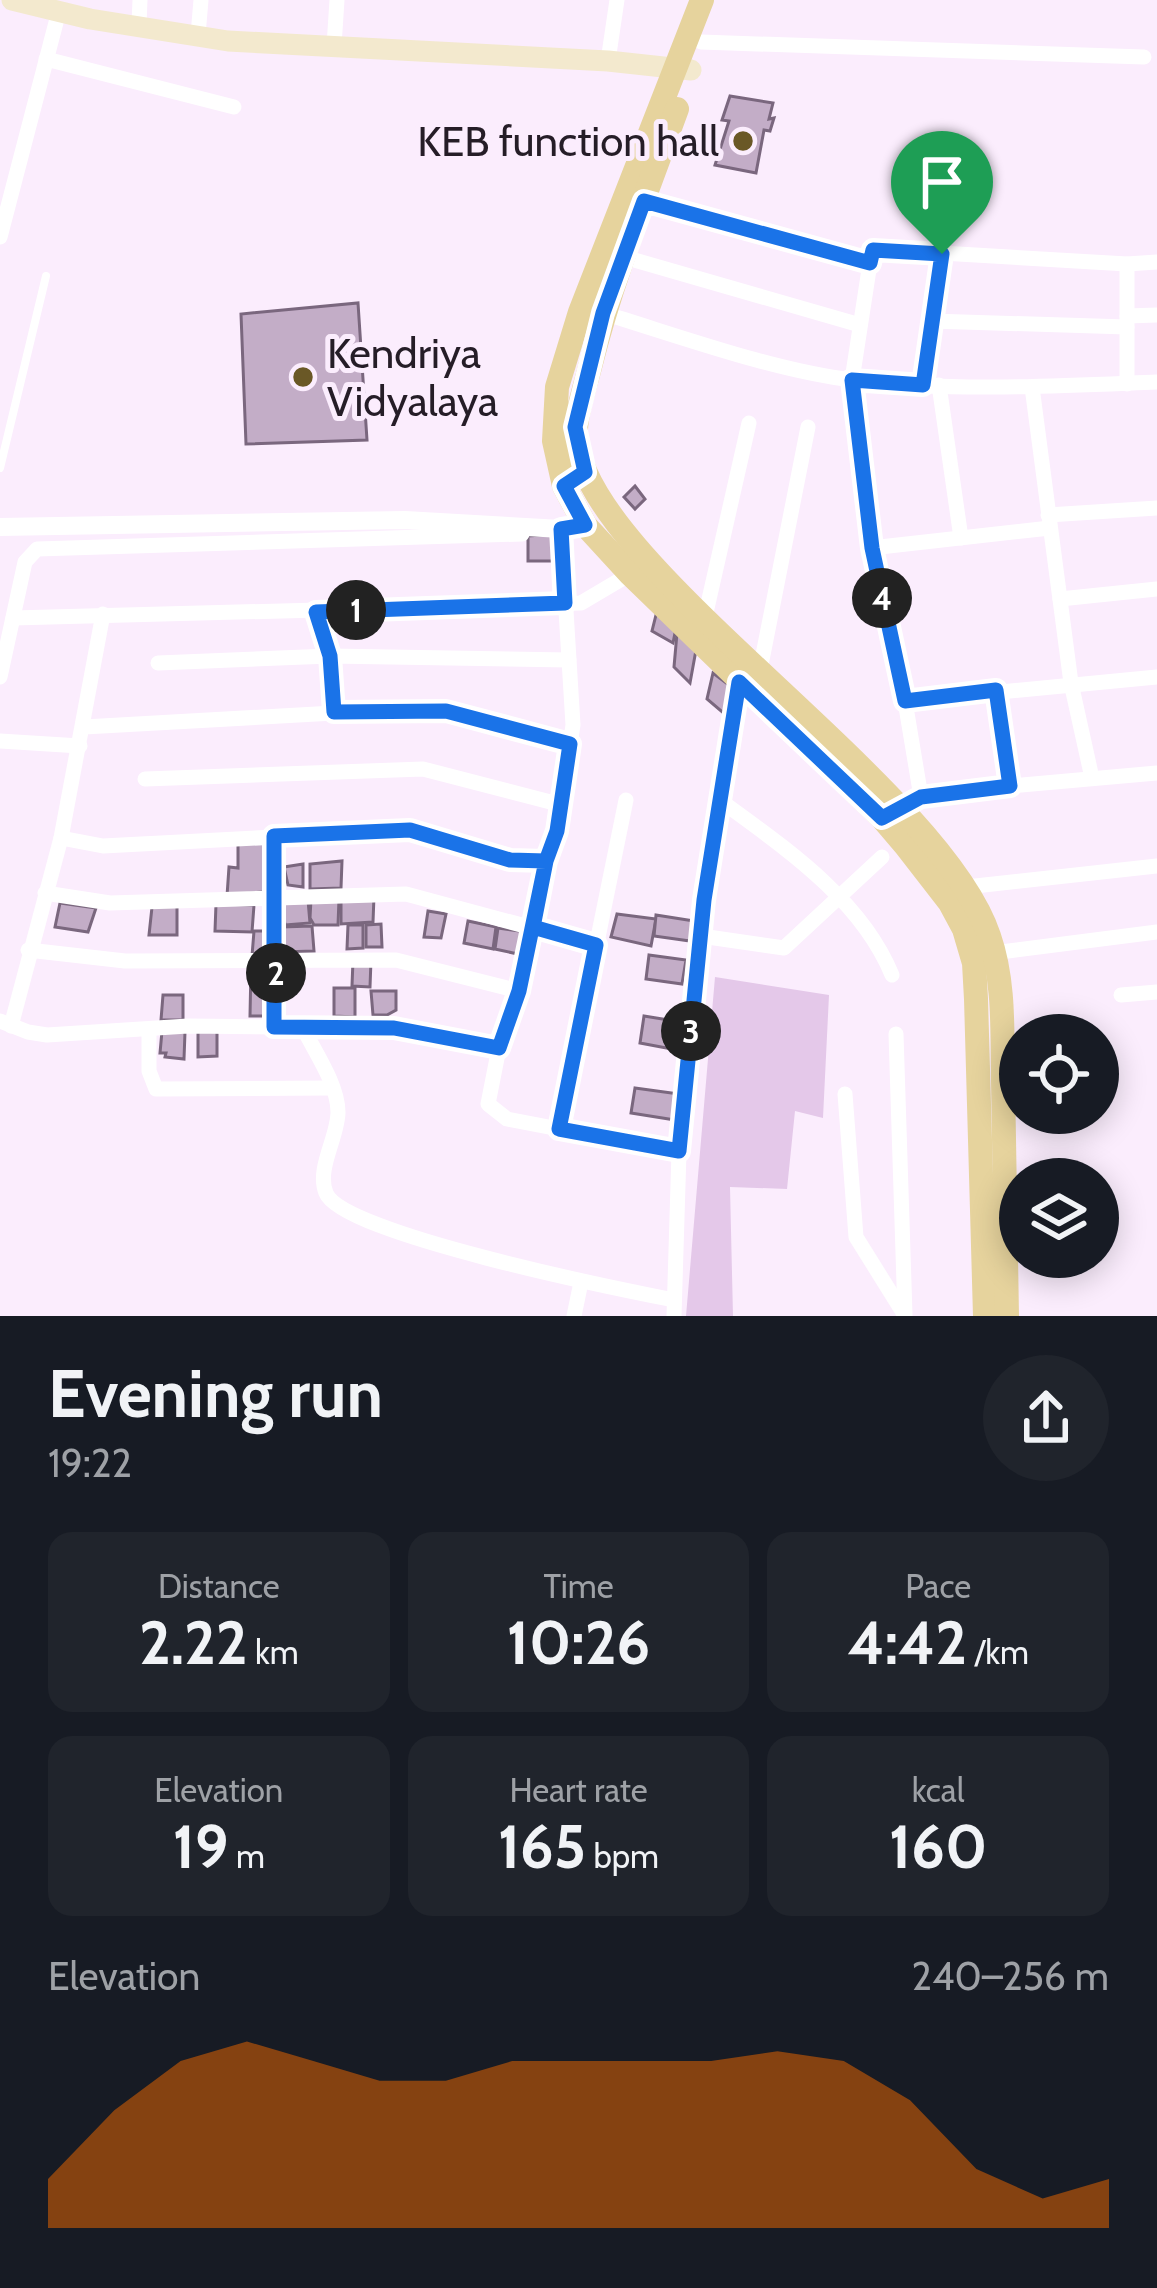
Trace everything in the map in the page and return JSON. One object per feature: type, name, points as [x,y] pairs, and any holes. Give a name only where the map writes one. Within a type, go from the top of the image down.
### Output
[{"type":"main road","points":[[12,0],[228,41],[684,68]]},
{"type":"main road","points":[[702,0],[644,201],[603,313],[575,427],[569,529],[747,668],[902,808],[953,889],[989,934],[1002,1005],[985,1316]]},
{"type":"main road","points":[[717,0],[580,312],[557,387],[554,441],[574,479],[747,668]]},
{"type":"main road","points":[[953,889],[974,963],[1006,1316]]},
{"type":"street","points":[[139,24],[140,0]]},
{"type":"street","points":[[198,35],[201,0]]},
{"type":"street","points":[[334,46],[337,0]]},
{"type":"street","points":[[608,61],[617,0]]},
{"type":"street","points":[[0,237],[3,209],[46,59],[66,8]]},
{"type":"street","points":[[701,42],[1144,57]]},
{"type":"street","points":[[46,59],[234,106]]},
{"type":"street","points":[[644,201],[870,263]]},
{"type":"street","points":[[1157,262],[873,250],[852,380],[872,548],[905,701],[902,808],[1010,786],[1157,773]]},
{"type":"street","points":[[942,254],[931,321],[931,385],[961,538]]},
{"type":"street","points":[[623,257],[860,325]]},
{"type":"street","points":[[1127,264],[1127,384]]},
{"type":"street","points":[[603,313],[811,373],[852,380],[1032,387],[1157,382]]},
{"type":"street","points":[[931,321],[1127,322],[1157,315]]},
{"type":"street","points":[[1032,387],[1071,682],[1092,778]]},
{"type":"street","points":[[705,617],[749,423]]},
{"type":"street","points":[[303,1028],[331,1088],[338,1117],[324,1187],[332,1202],[475,1256],[674,1308],[679,1151],[701,936],[721,800],[747,668],[808,427]]},
{"type":"street","points":[[872,548],[1157,508]]},
{"type":"street","points":[[0,526],[405,520],[569,529]]},
{"type":"street","points":[[569,529],[565,603],[573,725],[562,805],[488,1104],[507,1119],[679,1151]]},
{"type":"street","points":[[0,677],[25,562],[38,549],[569,529]]},
{"type":"street","points":[[13,617],[581,603],[630,574]]},
{"type":"street","points":[[1060,599],[1157,589]]},
{"type":"street","points":[[316,612],[330,656],[334,712]]},
{"type":"street","points":[[103,614],[61,838],[5,1024],[47,1034],[148,1028],[406,1030],[499,1048]]},
{"type":"street","points":[[158,663],[330,656],[568,660]]},
{"type":"street","points":[[905,701],[1157,677]]},
{"type":"street","points":[[996,690],[1010,786]]},
{"type":"street","points":[[84,727],[334,712],[446,711],[570,744]]},
{"type":"street","points":[[0,740],[80,746]]},
{"type":"street","points":[[146,778],[423,769],[562,805]]},
{"type":"street","points":[[559,1129],[626,800]]},
{"type":"street","points":[[721,800],[840,898],[883,952],[892,975]]},
{"type":"street","points":[[61,838],[103,846],[410,830],[510,860],[546,861]]},
{"type":"street","points":[[274,836],[274,1027]]},
{"type":"street","points":[[701,936],[784,948],[882,856]]},
{"type":"street","points":[[953,889],[1157,866]]},
{"type":"street","points":[[45,893],[110,903],[406,893],[596,945]]},
{"type":"street","points":[[994,953],[1157,932]]},
{"type":"street","points":[[28,950],[125,961],[396,960],[519,991]]},
{"type":"street","points":[[1121,995],[1157,992]]},
{"type":"street","points":[[148,1028],[149,1071],[156,1089],[331,1088]]},
{"type":"street","points":[[896,1034],[906,1315]]},
{"type":"street","points":[[845,1094],[856,1237],[906,1315]]},
{"type":"street","points":[[574,1316],[580,1282]]},
{"type":"lane","points":[[0,468],[46,276]]},
{"type":"shaded area","points":[[715,977],[829,995],[823,1118],[795,1111],[787,1189],[730,1187],[733,1316],[686,1316]]},
{"type":"building","name":"KEB function hall","points":[[730,96],[773,103],[769,119],[774,118],[770,131],[764,130],[756,173],[715,165],[729,121],[722,120]]},
{"type":"building","name":"Kendriya Vidyalaya","points":[[358,303],[367,440],[246,444],[241,314]]},
{"type":"building","points":[[635,486],[645,499],[635,509],[624,497]]},
{"type":"building","points":[[555,534],[557,561],[528,561],[528,536]]},
{"type":"building","points":[[657,611],[676,628],[673,643],[652,631]]},
{"type":"building","points":[[677,633],[696,650],[690,683],[674,667]]},
{"type":"building","points":[[713,673],[733,688],[727,716],[707,699]]},
{"type":"building","points":[[270,842],[269,891],[227,896],[229,867],[238,868],[238,844]]},
{"type":"building","points":[[342,861],[341,888],[310,889],[310,864]]},
{"type":"building","points":[[303,864],[303,887],[288,885],[284,867]]},
{"type":"building","points":[[374,896],[373,922],[341,924],[341,899]]},
{"type":"building","points":[[311,899],[339,899],[338,925],[314,925]]},
{"type":"building","points":[[308,900],[310,923],[285,925],[282,902]]},
{"type":"building","points":[[60,903],[96,908],[88,932],[55,927]]},
{"type":"building","points":[[177,904],[177,935],[149,935],[152,907]]},
{"type":"building","points":[[216,904],[254,905],[252,932],[215,931]]},
{"type":"building","points":[[428,911],[446,914],[441,938],[424,937]]},
{"type":"building","points":[[617,914],[656,919],[651,946],[611,937]]},
{"type":"building","points":[[656,915],[694,921],[690,941],[654,936]]},
{"type":"building","points":[[468,921],[496,927],[493,949],[464,943]]},
{"type":"building","points":[[381,924],[382,947],[366,947],[366,925]]},
{"type":"building","points":[[348,925],[363,925],[363,948],[347,949]]},
{"type":"building","points":[[312,926],[314,951],[281,952],[281,927]]},
{"type":"building","points":[[498,928],[527,932],[522,955],[495,949]]},
{"type":"building","points":[[254,931],[271,931],[270,956],[252,956]]},
{"type":"building","points":[[649,955],[686,960],[682,984],[646,979]]},
{"type":"building","points":[[353,960],[371,960],[370,987],[352,986]]},
{"type":"building","points":[[251,967],[270,967],[268,1016],[250,1016]]},
{"type":"building","points":[[334,988],[355,988],[355,1017],[334,1016]]},
{"type":"building","points":[[371,991],[396,991],[396,1010],[373,1015]]},
{"type":"building","points":[[163,995],[183,995],[183,1020],[161,1020]]},
{"type":"building","points":[[644,1016],[681,1022],[677,1050],[640,1043]]},
{"type":"building","points":[[162,1031],[185,1032],[184,1059],[160,1053]]},
{"type":"building","points":[[198,1031],[217,1031],[217,1056],[198,1057]]},
{"type":"building","points":[[635,1088],[679,1094],[675,1120],[631,1113]]},
{"type":"place","name":"KEB function hall","points":[[743,141]]},
{"type":"place","name":"Kendriya Vidyalaya","points":[[303,377]]},
{"type":"route","points":[[942,254],[873,250],[870,263],[644,201],[603,313],[575,427],[585,472],[564,486],[585,525],[561,529],[565,603],[316,612],[330,656],[334,712],[446,711],[570,744],[557,831],[546,861],[519,991],[499,1048],[394,1028],[274,1027],[274,836],[410,830],[510,860],[546,861],[533,927],[596,945],[559,1129],[679,1151],[704,900],[739,682],[882,818],[921,797],[1010,786],[996,690],[905,701],[872,548],[852,380],[923,385],[942,254]]}]
